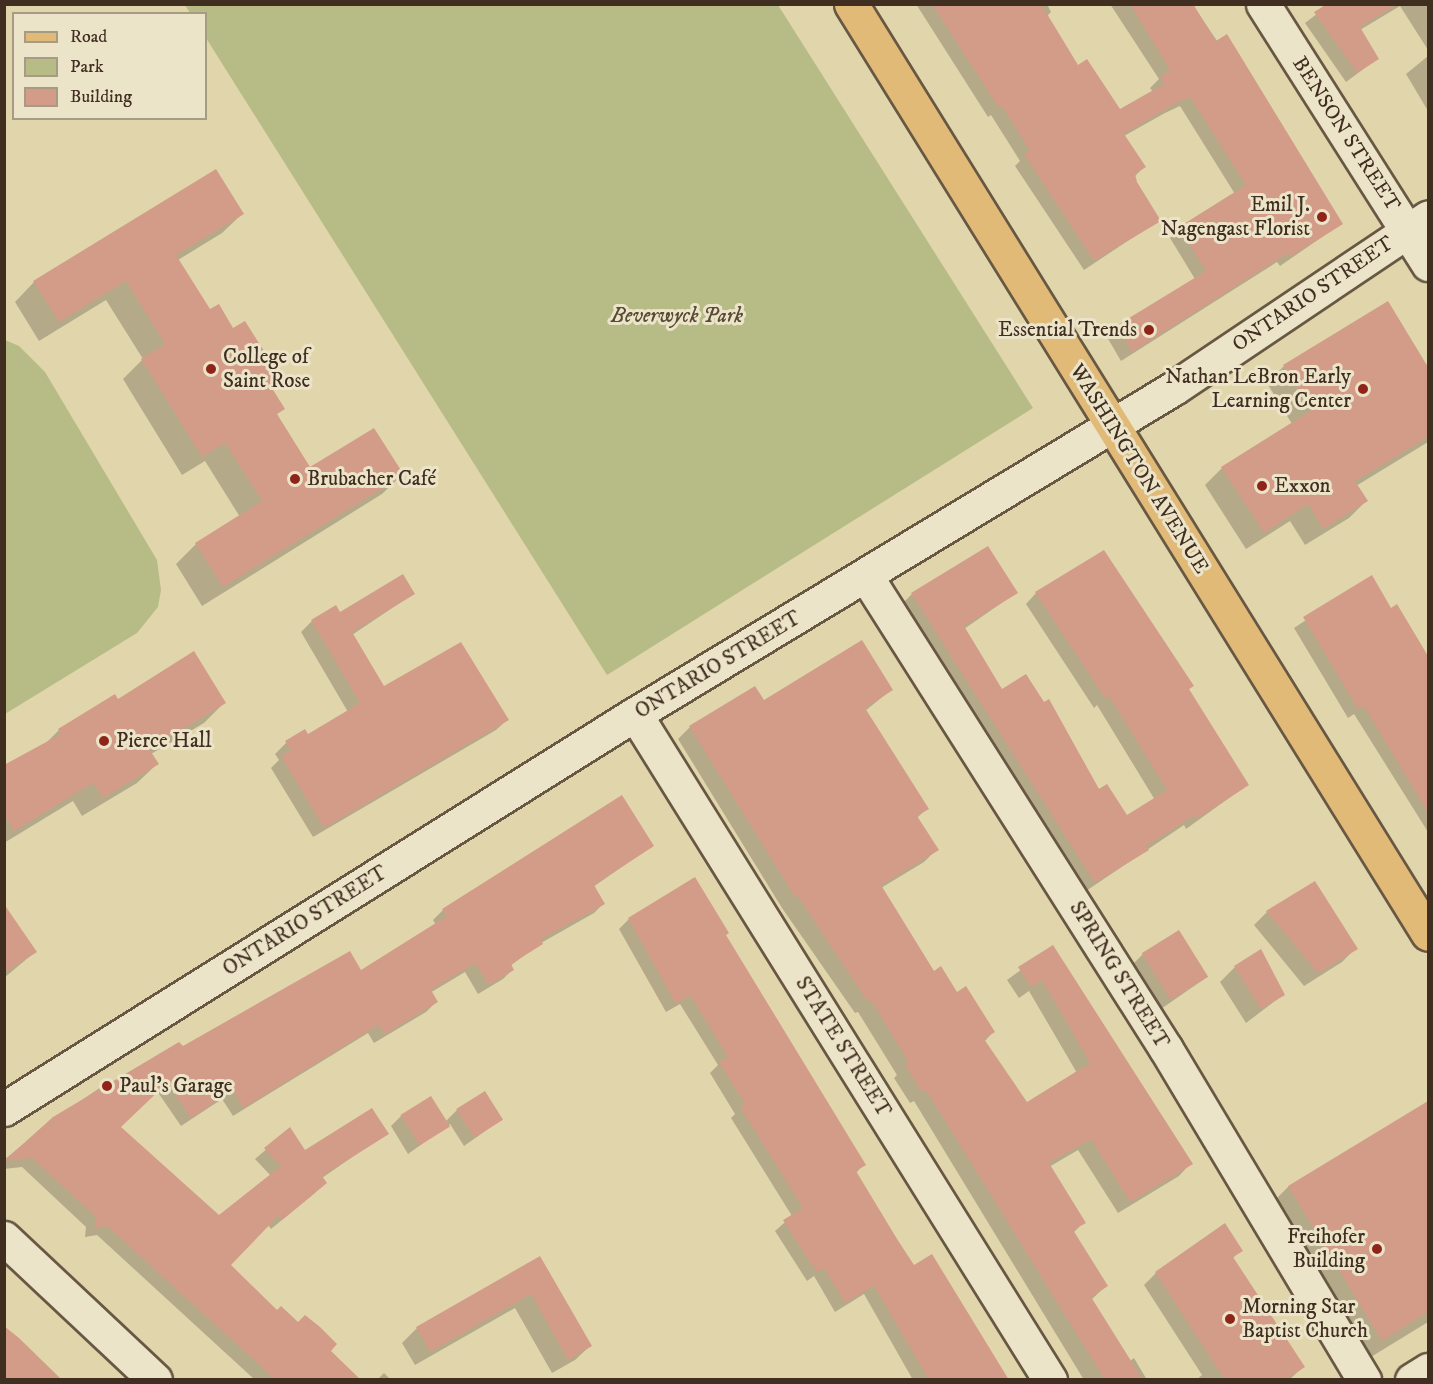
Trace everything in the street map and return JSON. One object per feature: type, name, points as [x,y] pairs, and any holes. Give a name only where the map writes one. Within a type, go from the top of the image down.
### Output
[{"type":"main road","name":"WASHINGTON AVENUE","points":[[851,4],[1428,934]]},
{"type":"street","name":"BENSON STREET","points":[[1263,4],[1418,223],[1428,264]]},
{"type":"street","name":"ONTARIO STREET","points":[[4,1109],[635,714],[866,576],[1112,423],[1174,388],[1418,223]]},
{"type":"street","name":"SPRING STREET","points":[[866,576],[1166,1049],[1364,1380]]},
{"type":"street","name":"STATE STREET","points":[[635,714],[1050,1380]]},
{"type":"street","points":[[4,1238],[155,1380]]},
{"type":"street","points":[[1412,1380],[1428,1370]]},
{"type":"green space","name":"Beverwyck Park","points":[[185,5],[778,5],[1033,408],[607,675],[207,40],[207,12],[189,12]]},
{"type":"green space","points":[[5,340],[19,346],[45,372],[157,560],[161,590],[158,607],[137,633],[5,714]]},
{"type":"building","points":[[932,4],[1041,4],[1078,65],[1087,59],[1120,109],[1164,84],[1160,77],[1170,70],[1130,4],[1193,4],[1216,41],[1227,34],[1343,224],[1290,257],[1288,253],[1132,352],[1116,326],[1206,271],[1179,227],[1246,185],[1190,97],[1176,103],[1124,134],[1146,167],[1135,174],[1137,182],[1161,221],[1094,261],[1024,154],[1030,151],[1002,106],[999,108]]},
{"type":"building","points":[[1327,4],[1398,4],[1360,27],[1379,59],[1357,73],[1314,12]]},
{"type":"building","name":"College of Saint Rose","points":[[216,169],[244,214],[176,255],[210,309],[219,304],[233,328],[245,321],[281,378],[270,385],[285,409],[277,414],[310,467],[374,428],[404,475],[223,587],[195,543],[262,501],[225,443],[202,457],[141,359],[165,344],[126,281],[59,322],[33,281]]},
{"type":"building","name":"Nathan LeBron Early Learning Center","points":[[1388,301],[1428,367],[1428,437],[1355,481],[1368,501],[1323,529],[1308,504],[1264,533],[1221,467],[1312,410],[1283,365]]},
{"type":"building","points":[[988,546],[1018,593],[964,626],[1002,689],[1026,674],[1044,702],[1049,699],[1099,789],[1107,784],[1127,815],[1167,790],[1109,696],[1105,698],[1035,592],[1104,550],[1194,686],[1189,689],[1249,785],[1197,819],[1195,815],[1146,846],[1149,850],[1095,883],[911,593]]},
{"type":"building","points":[[403,574],[415,594],[352,632],[384,686],[461,642],[509,720],[324,828],[281,756],[291,750],[285,741],[305,729],[308,734],[360,703],[311,620],[336,605],[340,612]]},
{"type":"building","points":[[1372,575],[1391,608],[1397,604],[1428,656],[1428,813],[1364,706],[1358,709],[1303,617]]},
{"type":"building","points":[[862,640],[893,690],[865,708],[929,809],[917,816],[939,850],[881,885],[934,971],[941,966],[957,992],[966,986],[995,1032],[984,1039],[1027,1102],[1090,1063],[1042,980],[1031,987],[1018,967],[1053,945],[1193,1164],[1130,1202],[1091,1139],[1049,1163],[1086,1223],[1073,1230],[1108,1286],[1091,1297],[1143,1380],[1105,1380],[926,1090],[922,1092],[905,1065],[909,1063],[871,1000],[868,1002],[797,895],[795,897],[689,726],[755,686],[764,700]]},
{"type":"building","name":"Pierce Hall","points":[[194,651],[226,703],[149,749],[159,764],[103,798],[93,783],[14,831],[4,815],[4,765],[61,734],[58,729],[115,694],[118,699]]},
{"type":"building","points":[[622,795],[654,846],[594,885],[605,904],[541,939],[543,944],[511,964],[514,970],[489,985],[475,963],[431,990],[438,1002],[385,1034],[378,1025],[243,1108],[233,1090],[191,1118],[167,1083],[121,1127],[219,1215],[281,1166],[264,1148],[290,1127],[305,1150],[372,1108],[389,1134],[322,1176],[327,1183],[282,1220],[278,1216],[231,1265],[277,1310],[281,1306],[298,1322],[305,1315],[320,1327],[337,1344],[331,1351],[361,1380],[276,1380],[107,1226],[94,1228],[96,1217],[32,1158],[4,1161],[53,1117],[179,1042],[183,1046],[350,951],[361,970],[447,916],[442,909]]},
{"type":"building","points":[[695,877],[729,933],[726,935],[866,1165],[856,1171],[897,1239],[914,1265],[932,1254],[1009,1380],[929,1380],[874,1286],[845,1303],[824,1268],[817,1272],[783,1220],[803,1208],[740,1107],[745,1104],[719,1062],[728,1057],[690,995],[676,1004],[628,918]]},
{"type":"building","points":[[1315,881],[1358,949],[1318,973],[1266,911]]},
{"type":"building","points":[[4,904],[37,952],[4,973]]},
{"type":"building","points":[[1179,930],[1208,977],[1171,1000],[1142,953]]},
{"type":"building","points":[[1261,949],[1285,995],[1261,1009],[1234,966]]},
{"type":"building","points":[[485,1091],[503,1120],[474,1138],[456,1109]]},
{"type":"building","points":[[431,1096],[450,1127],[420,1146],[400,1115]]},
{"type":"building","name":"Freihofer Building","points":[[1428,1101],[1428,1312],[1382,1341],[1288,1186]]},
{"type":"building","name":"Morning Star Baptist Church","points":[[1225,1223],[1243,1251],[1233,1257],[1305,1367],[1285,1380],[1225,1380],[1155,1272]]},
{"type":"building","points":[[540,1256],[592,1346],[568,1360],[531,1294],[430,1352],[416,1327]]},
{"type":"building","points":[[4,1326],[19,1338],[62,1380],[4,1380]]},
{"type":"place","name":"Emil J. Nagengast Florist","points":[[1322,217]]},
{"type":"place","name":"Essential Trends","points":[[1149,330]]},
{"type":"place","name":"College of Saint Rose","points":[[211,369]]},
{"type":"place","name":"Nathan LeBron Early Learning Center","points":[[1363,389]]},
{"type":"place","name":"Brubacher Café","points":[[295,479]]},
{"type":"place","name":"Exxon","points":[[1262,486]]},
{"type":"place","name":"Pierce Hall","points":[[104,741]]},
{"type":"place","name":"Paul's Garage","points":[[107,1086]]},
{"type":"place","name":"Freihofer Building","points":[[1377,1249]]},
{"type":"place","name":"Morning Star Baptist Church","points":[[1230,1319]]}]
